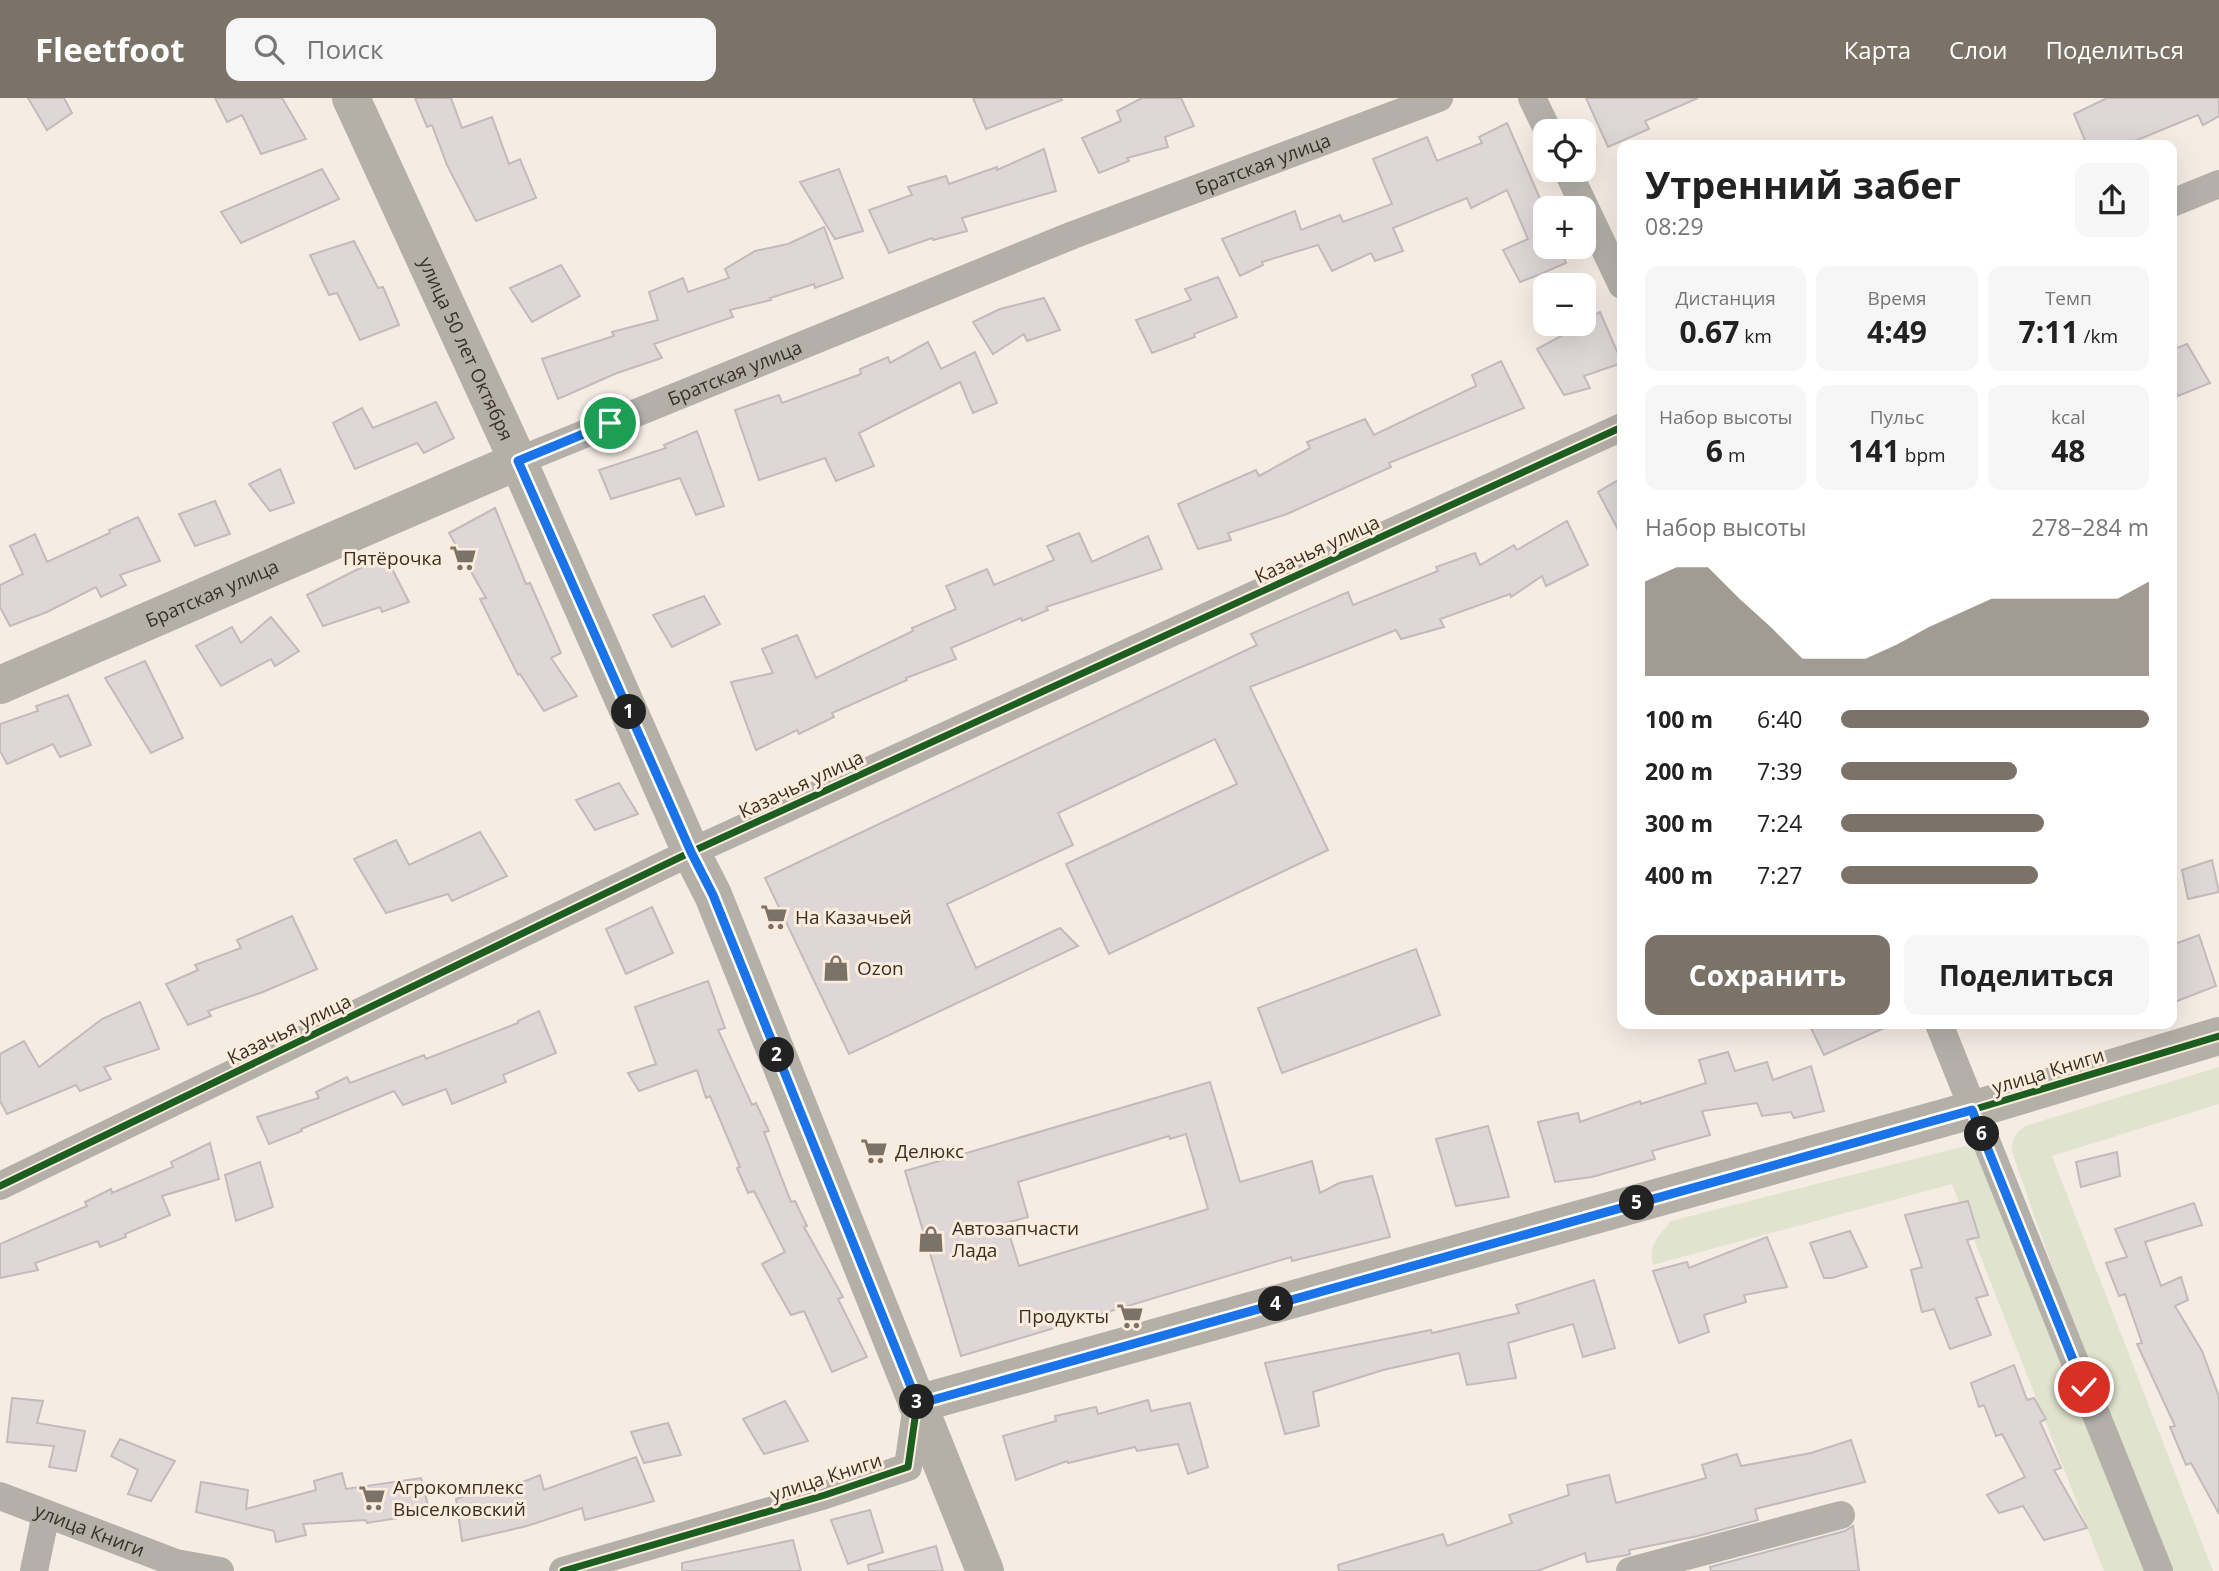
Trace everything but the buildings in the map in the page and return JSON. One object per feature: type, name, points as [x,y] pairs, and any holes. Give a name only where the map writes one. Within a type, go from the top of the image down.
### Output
[{"type":"street","name":"улица 50 лет Октября","points":[[351,98],[518,461],[691,852],[713,895],[985,1571]]},
{"type":"street","name":"Братская улица","points":[[0,685],[518,461],[1073,235],[1439,98]]},
{"type":"street","points":[[1532,98],[1542,119]]},
{"type":"street","points":[[1573,182],[1617,275]]},
{"type":"street","points":[[2177,201],[2219,184]]},
{"type":"street","name":"Казачья улица","points":[[0,1186],[691,852],[1617,429]]},
{"type":"street","points":[[1941,1029],[2159,1571]]},
{"type":"street","name":"улица Книги","points":[[563,1571],[825,1495],[908,1467],[918,1404],[1972,1110],[2219,1036]]},
{"type":"street","name":"улица Книги","points":[[0,1496],[176,1563],[220,1571]]},
{"type":"street","points":[[34,1571],[46,1514]]},
{"type":"street","points":[[1630,1571],[1841,1515]]},
{"type":"green space","points":[[2219,1067],[2219,1104],[2052,1156],[2213,1571],[2171,1571],[2062,1295],[2012,1147],[2016,1134],[2025,1126]]},
{"type":"green space","points":[[1965,1146],[1976,1150],[2151,1571],[2104,1571],[1952,1184],[1653,1265],[1653,1246],[1671,1221]]},
{"type":"cycle path","points":[[0,1186],[691,852],[1617,429]]},
{"type":"cycle path","points":[[563,1571],[825,1495],[908,1467],[917,1404],[1972,1110],[2219,1036]]},
{"type":"place","name":"Пятёрочка","points":[[463,558]]},
{"type":"place","name":"На Казачьей","points":[[774,917]]},
{"type":"place","name":"Ozon","points":[[836,968]]},
{"type":"place","name":"Делюкс","points":[[874,1151]]},
{"type":"place","name":"Автозапчасти Лада","points":[[931,1239]]},
{"type":"place","name":"Продукты","points":[[1130,1316]]},
{"type":"place","name":"Агрокомплекс Выселковский","points":[[372,1498]]},
{"type":"route","points":[[610,423],[518,461],[691,852],[713,895],[918,1404],[1972,1110],[2084,1387]]}]
